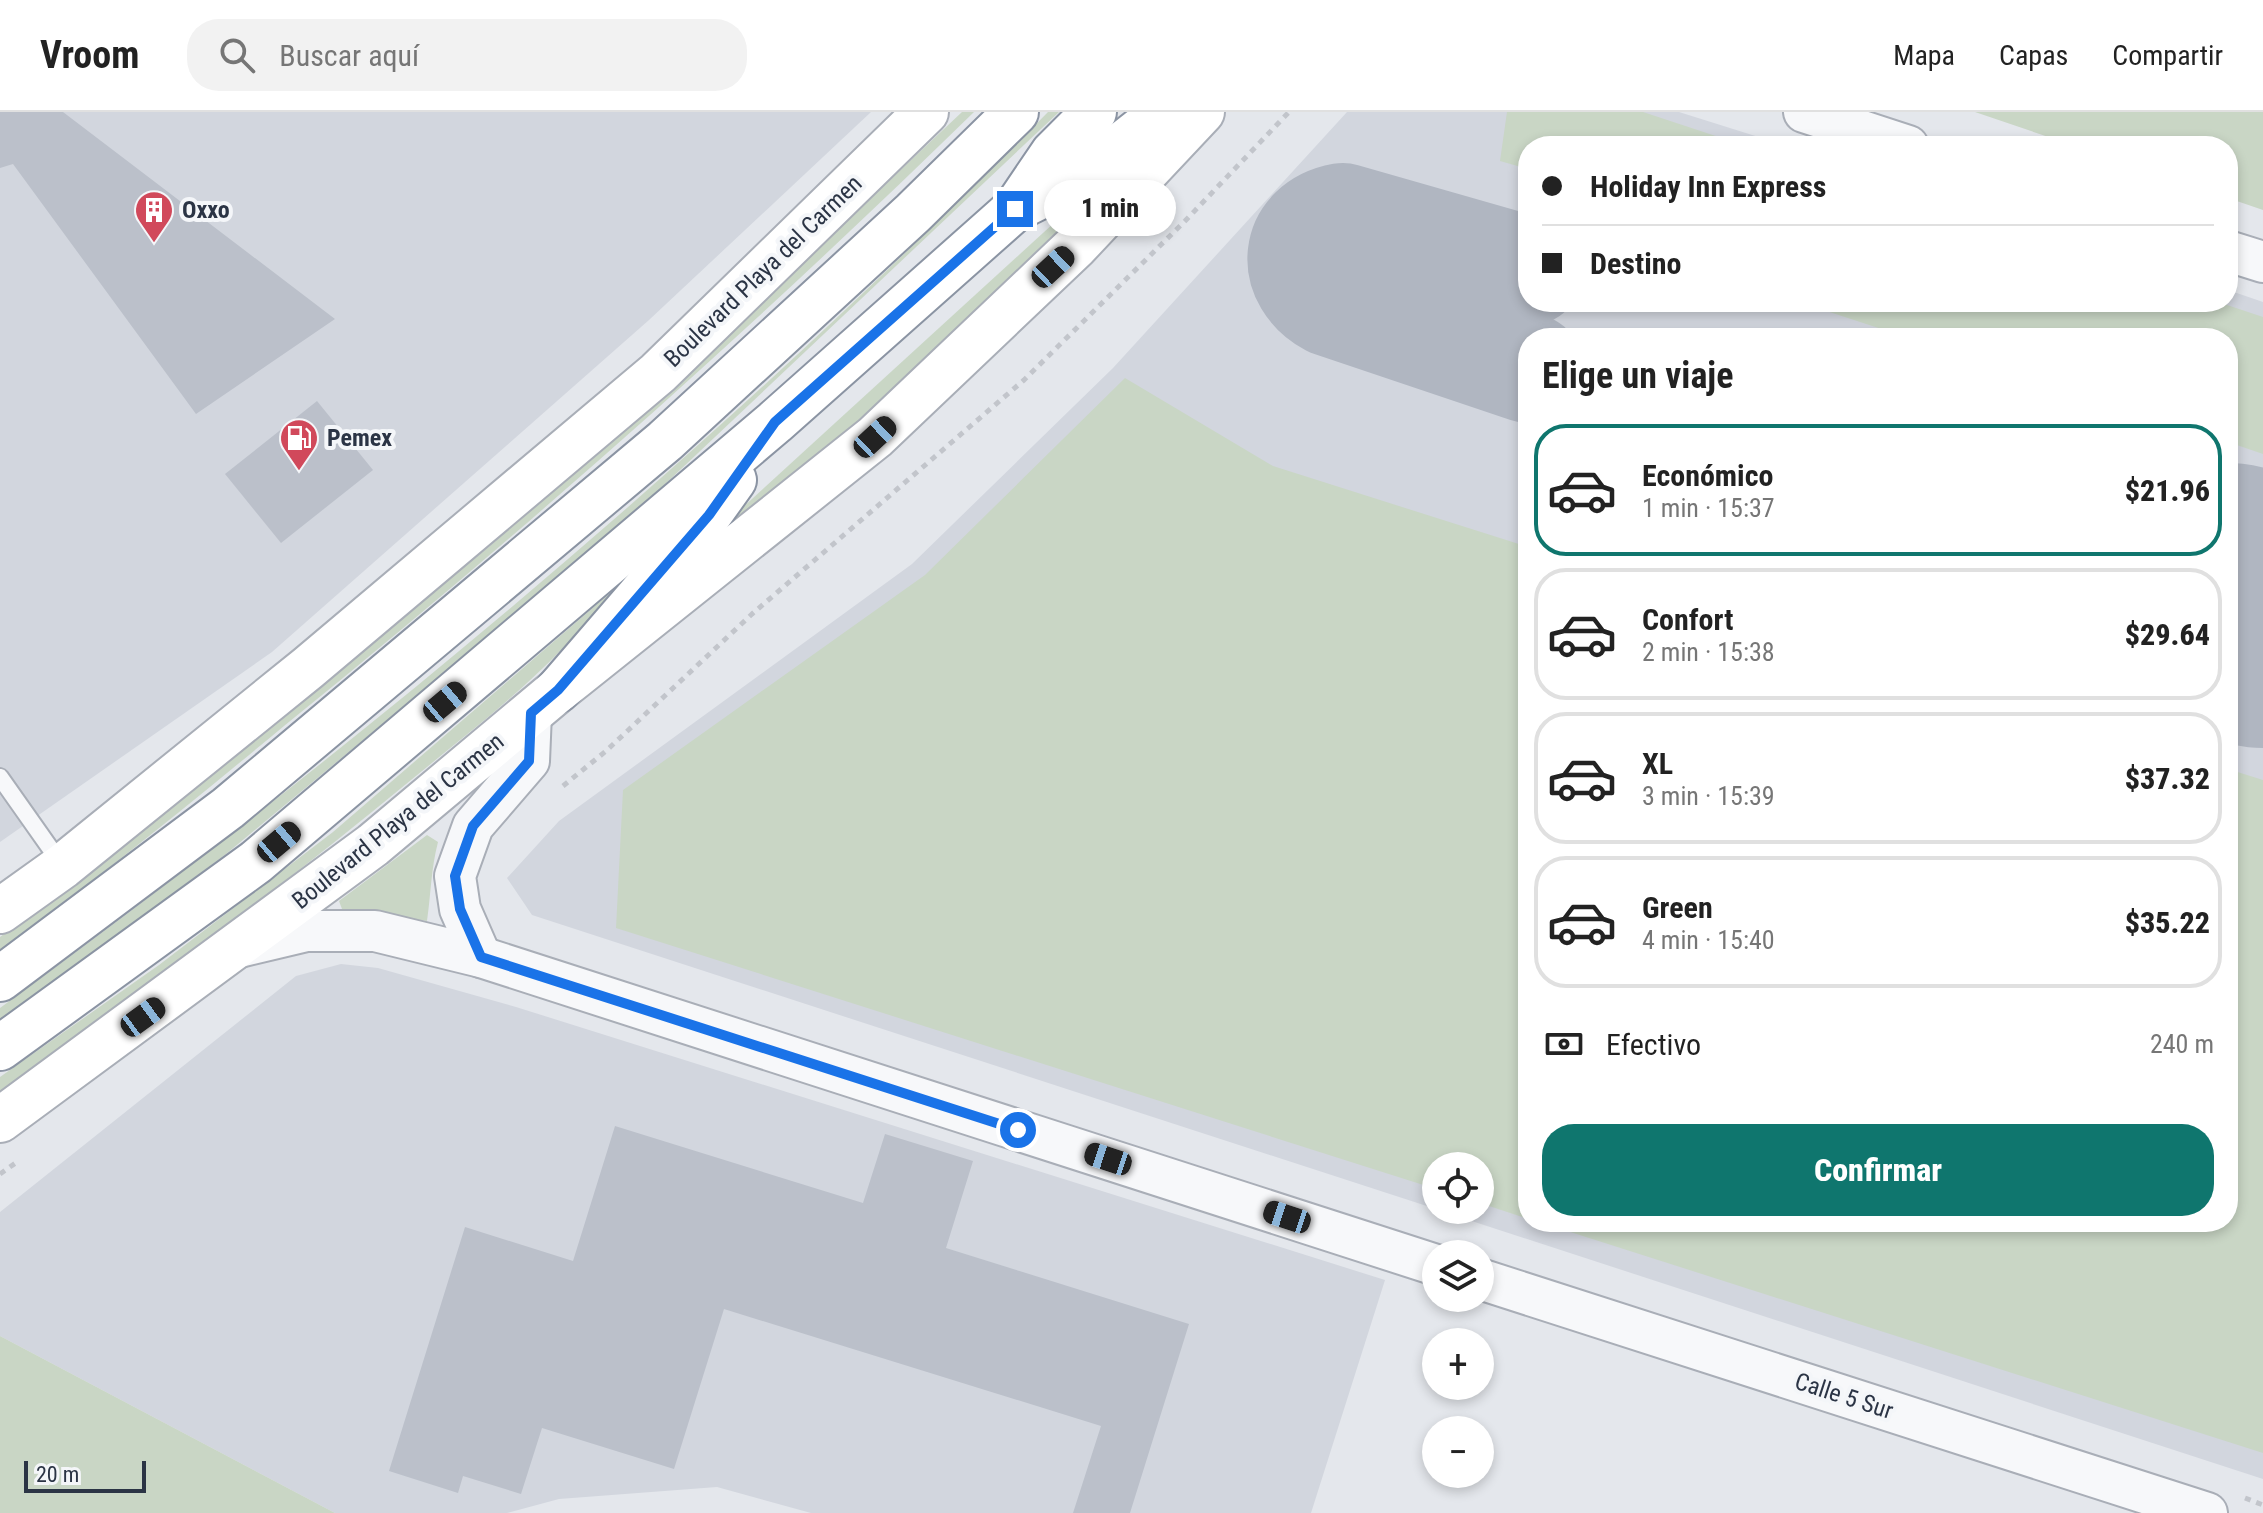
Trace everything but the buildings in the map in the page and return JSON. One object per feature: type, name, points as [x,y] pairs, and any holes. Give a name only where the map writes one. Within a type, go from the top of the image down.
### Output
[{"type":"main road","name":"Boulevard Playa del Carmen","points":[[0,911],[63,866],[308,668],[658,373],[926,112]]},
{"type":"main road","points":[[0,979],[228,808],[665,441],[913,213],[1016,112]]},
{"type":"main road","points":[[0,1048],[256,862],[775,422],[1015,209],[1053,153],[1094,112]]},
{"type":"main road","points":[[1015,209],[1083,175],[1163,112]]},
{"type":"main road","name":"Boulevard Playa del Carmen","points":[[0,1120],[239,947],[373,845],[544,702],[875,437],[1076,246],[1202,112]]},
{"type":"main road","points":[[544,702],[709,515],[775,422]]},
{"type":"street","points":[[1804,112],[1877,136]]},
{"type":"street","points":[[2238,254],[2263,262]]},
{"type":"street","points":[[481,957],[460,909],[455,876],[473,826],[529,761],[544,702]]},
{"type":"street","points":[[239,947],[306,931],[375,931],[481,957],[1422,1260]]},
{"type":"street","name":"Calle 5 Sur","points":[[1494,1284],[2207,1513]]},
{"type":"lane","points":[[0,777],[63,866]]},
{"type":"path","points":[[555,792],[606,751],[752,614],[1024,380],[1185,221],[1289,112]]},
{"type":"path","points":[[0,1174],[26,1155]]},
{"type":"shaded area","points":[[0,112],[871,112],[649,320],[272,652],[0,842]]},
{"type":"shaded area","points":[[1347,112],[1679,112],[1755,136],[1518,136],[1518,312],[2238,312],[2238,293],[2263,302],[2263,1479],[1481,1224],[1494,1224],[1494,1152],[1422,1152],[1422,1204],[532,915],[507,878],[559,821],[912,564],[1113,368]]},
{"type":"shaded area","points":[[341,964],[378,968],[516,1007],[1385,1280],[1311,1513],[811,1513],[717,1487],[559,1499],[507,1513],[335,1513],[0,1336],[0,1212],[296,976]]},
{"type":"green space","points":[[962,112],[974,112],[807,272],[550,503],[214,784],[0,950],[0,937],[81,877],[490,546],[688,370]]},
{"type":"green space","points":[[1048,112],[1059,112],[662,487],[226,854],[0,1022],[0,1008],[275,800],[542,581],[800,352]]},
{"type":"green space","points":[[1507,112],[1643,112],[1716,136],[1518,136],[1518,166],[1500,161]]},
{"type":"green space","points":[[1975,112],[2263,112],[2263,210],[2238,201],[2238,136],[2046,136]]},
{"type":"green space","points":[[1125,158],[1109,181],[882,400],[774,496],[683,562]]},
{"type":"green space","points":[[2238,309],[2263,317],[2263,454],[2238,445],[2238,328],[1878,328],[1830,312],[2238,312]]},
{"type":"green space","points":[[1125,378],[1273,466],[1518,544],[1518,1216],[1494,1208],[1494,1152],[1422,1152],[1422,1185],[616,928],[623,790],[925,575]]},
{"type":"green space","points":[[610,593],[541,670],[464,737],[259,901],[0,1095],[0,1077],[159,965],[333,832]]},
{"type":"green space","points":[[2238,772],[2263,780],[2263,1453],[1570,1232],[2238,1232]]},
{"type":"green space","points":[[427,835],[438,842],[427,921],[342,909],[339,901]]},
{"type":"green space","points":[[0,1336],[335,1513],[0,1513]]},
{"type":"taxiway","points":[[1518,268],[1343,218],[1326,223],[1314,232],[1306,242],[1303,255],[1303,268],[1309,280],[1318,292],[1332,302],[1518,365]]},
{"type":"runway","points":[[2238,603],[2263,611]]},
{"type":"place","name":"Oxxo","points":[[154,244]]},
{"type":"place","name":"Pemex","points":[[299,472]]},
{"type":"route","points":[[1015,209],[775,422],[709,515],[558,690],[531,713],[529,761],[473,826],[455,876],[460,909],[481,957],[1018,1130]]}]
